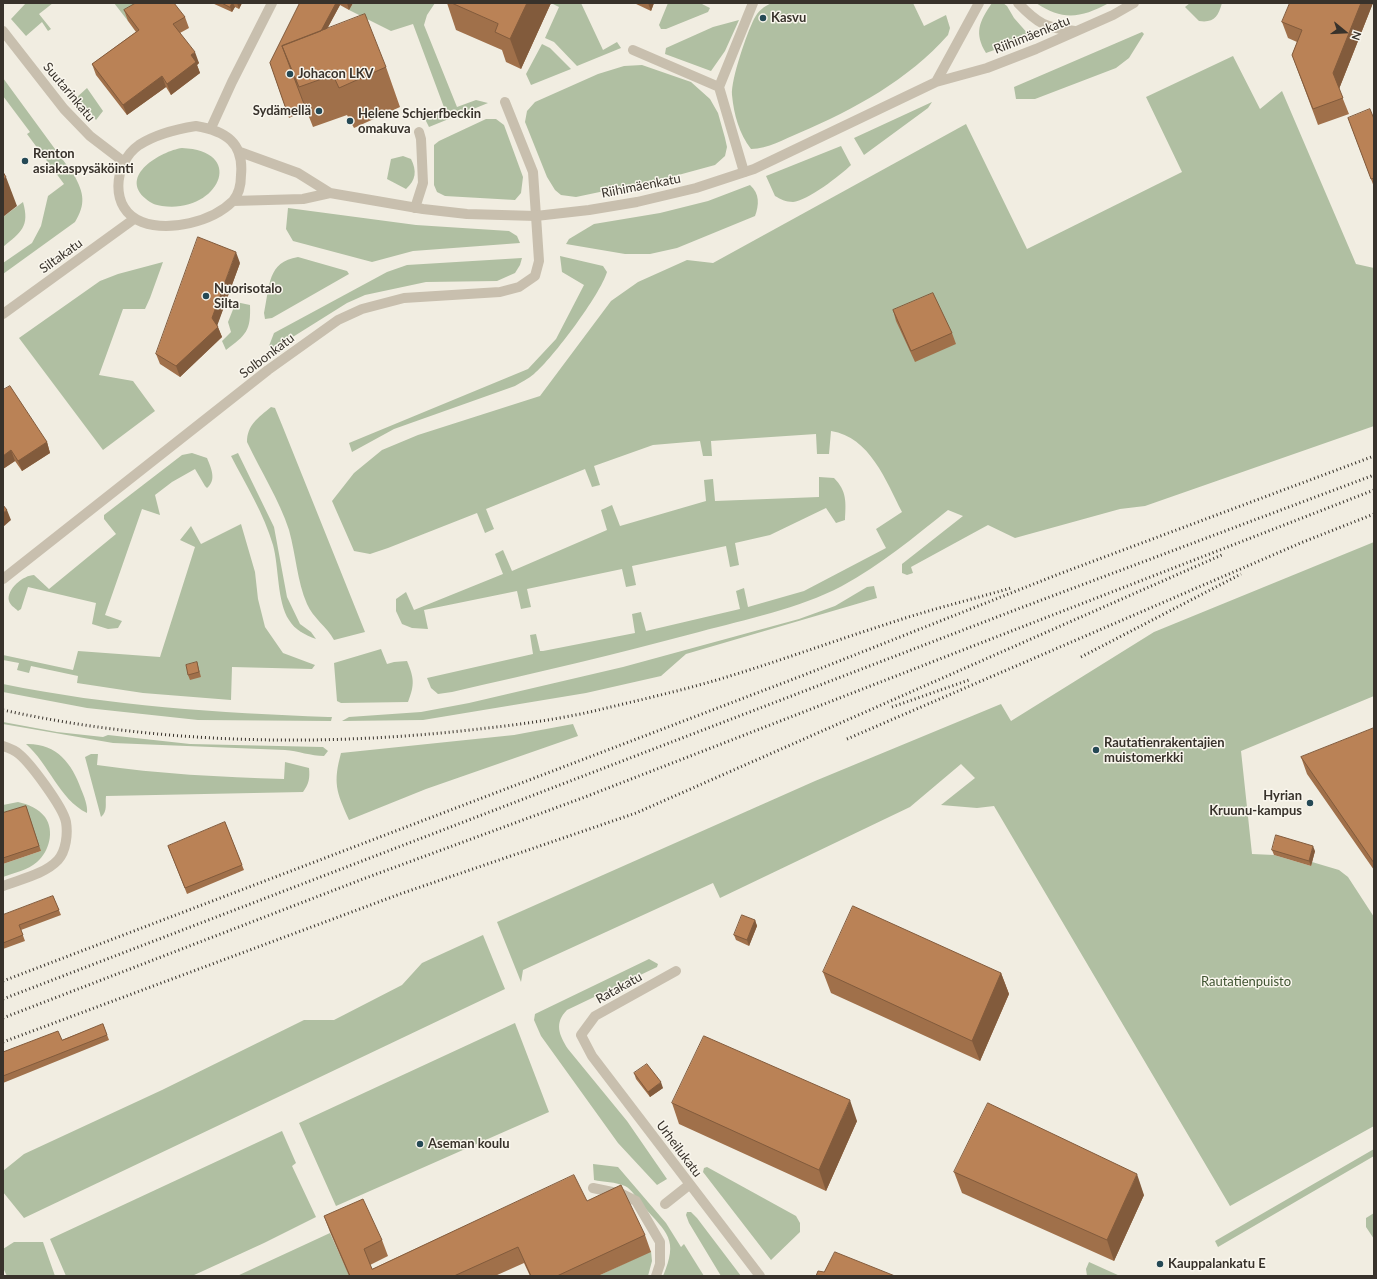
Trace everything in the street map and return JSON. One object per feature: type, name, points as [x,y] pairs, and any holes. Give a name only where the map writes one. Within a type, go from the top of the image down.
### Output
[{"type":"street","points":[[212,128],[232,82],[272,3]]},
{"type":"street","points":[[744,172],[718,87],[753,3]]},
{"type":"street","points":[[936,82],[979,3]]},
{"type":"street","points":[[1018,3],[1036,21],[1053,28],[1076,31]]},
{"type":"street","name":"Riihimäenkatu","points":[[240,152],[298,173],[330,193],[415,208],[467,214],[536,216],[589,210],[636,202],[696,188],[744,172],[806,146],[936,82],[987,68],[1113,15],[1134,3]]},
{"type":"street","name":"Suutarinkatu","points":[[3,31],[64,109],[90,136],[124,162]]},
{"type":"street","points":[[633,50],[718,87]]},
{"type":"street","name":"Solbonkatu","points":[[3,579],[268,370],[338,320],[362,309],[404,298],[500,292],[519,287],[535,276],[539,261],[532,172],[505,102]]},
{"type":"street","points":[[196,126],[212,128],[226,136],[240,152],[242,165],[238,193],[233,201],[210,216],[191,223],[161,226],[134,219],[122,207],[117,190],[118,177],[124,162],[138,146],[160,135],[196,126]]},
{"type":"street","points":[[415,208],[423,183],[421,139],[419,132]]},
{"type":"street","name":"Riihimäenkatu","points":[[233,201],[304,199],[330,193]]},
{"type":"street","name":"Siltakatu","points":[[3,314],[134,219]]},
{"type":"street","points":[[3,746],[18,753],[42,782],[61,810],[66,822],[66,836],[65,848],[58,860],[51,867],[3,886]]},
{"type":"street","name":"Ratakatu","points":[[581,1035],[595,1016],[676,971]]},
{"type":"street","name":"Urheilukatu","points":[[581,1035],[592,1056],[760,1276]]},
{"type":"street","points":[[665,1204],[689,1185]]},
{"type":"street","points":[[593,1188],[622,1194],[636,1201],[660,1242],[660,1264],[656,1276]]},
{"type":"green space","points":[[26,3],[53,3],[39,14],[51,29],[48,31],[42,22],[26,36],[11,19]]},
{"type":"green space","points":[[114,3],[157,3],[128,21]]},
{"type":"green space","points":[[353,3],[435,3],[427,15],[424,25],[457,107],[476,100],[488,103],[429,127],[425,119],[445,110],[413,24],[391,31],[349,10]]},
{"type":"green space","points":[[551,3],[581,3],[603,50],[617,42],[621,48],[577,66],[554,42],[545,38],[559,7]]},
{"type":"green space","points":[[668,3],[700,3],[710,8],[708,12],[666,29],[661,29],[659,25]]},
{"type":"green space","points":[[772,3],[913,3],[924,26],[946,15],[950,28],[948,35],[916,66],[880,92],[820,124],[782,141],[770,146],[751,149],[743,137],[738,124],[733,102],[732,88],[740,56],[754,19],[762,9]]},
{"type":"green space","points":[[992,3],[1003,3],[1007,6],[1014,18],[1029,35],[1022,40],[986,53],[982,46],[979,33],[981,22]]},
{"type":"green space","points":[[1036,3],[1109,3],[1090,12],[1064,15],[1055,13]]},
{"type":"green space","points":[[1190,3],[1222,3],[1215,18],[1208,21],[1199,21],[1185,7]]},
{"type":"green space","points":[[739,20],[725,51],[711,71],[665,54],[666,48],[713,27]]},
{"type":"green space","points":[[1142,32],[1144,34],[1129,58],[1116,68],[1035,99],[1016,99],[1014,87]]},
{"type":"green space","points":[[542,44],[550,48],[571,69],[531,85],[526,74]]},
{"type":"green space","points":[[1233,56],[1260,109],[1282,91],[1356,264],[1374,268],[1374,426],[1145,506],[1120,509],[1015,538],[988,525],[911,567],[913,573],[907,575],[902,573],[902,564],[963,516],[948,510],[870,569],[842,586],[808,601],[754,618],[637,648],[452,692],[438,694],[431,688],[427,678],[533,654],[530,635],[536,634],[540,651],[543,651],[635,633],[632,614],[641,612],[646,631],[740,609],[736,591],[744,588],[748,607],[804,591],[886,548],[876,529],[902,512],[883,474],[866,451],[845,435],[831,431],[829,454],[817,454],[816,434],[711,441],[712,456],[703,456],[700,441],[653,445],[594,466],[600,485],[592,487],[585,469],[486,509],[494,529],[485,533],[477,513],[370,554],[354,551],[332,501],[354,473],[382,450],[418,435],[540,396],[611,301],[638,282],[687,260],[713,263],[966,124],[1027,249],[1182,172],[1146,97]]},
{"type":"green space","points":[[642,65],[691,82],[710,99],[718,113],[725,138],[727,147],[725,156],[715,165],[671,177],[576,197],[561,195],[555,190],[547,177],[525,122],[527,111],[535,102],[598,74],[624,66]]},
{"type":"green space","points":[[3,78],[74,175],[82,193],[82,204],[79,216],[75,222],[3,274],[3,263],[32,243],[41,226],[48,196],[64,184],[27,134],[30,132],[3,96]]},
{"type":"green space","points":[[87,88],[103,111],[96,120],[76,98]]},
{"type":"green space","points":[[932,102],[928,108],[864,155],[854,138]]},
{"type":"green space","points":[[486,119],[496,119],[504,125],[523,177],[521,193],[515,200],[445,196],[437,192],[434,185],[434,145],[439,141]]},
{"type":"green space","points":[[841,146],[851,165],[840,175],[799,201],[788,201],[775,196],[766,176]]},
{"type":"green space","points":[[182,148],[202,152],[215,159],[219,170],[218,181],[210,192],[198,201],[182,206],[162,206],[151,203],[139,190],[137,182],[140,174],[154,159],[173,150]]},
{"type":"green space","points":[[403,156],[411,159],[415,171],[414,179],[406,189],[387,179],[391,159]]},
{"type":"green space","points":[[750,185],[756,192],[758,200],[755,216],[677,248],[650,254],[625,254],[566,244],[569,239],[594,224],[660,213],[708,201]]},
{"type":"green space","points":[[23,202],[25,217],[22,228],[15,237],[3,247],[3,217]]},
{"type":"green space","points":[[288,208],[416,225],[509,231],[517,236],[520,243],[413,251],[372,262],[293,241],[286,229]]},
{"type":"green space","points":[[560,256],[603,266],[607,272],[603,282],[575,326],[564,341],[534,374],[515,386],[394,429],[352,452],[349,443],[528,369],[556,339],[584,285],[562,272]]},
{"type":"green space","points":[[298,257],[347,271],[349,274],[272,318],[265,319],[264,313],[269,285],[275,270],[280,264]]},
{"type":"green space","points":[[522,258],[515,273],[497,281],[426,282],[365,295],[347,303],[272,350],[269,346],[274,333],[387,272],[407,265]]},
{"type":"green space","points":[[163,262],[145,309],[123,309],[99,375],[133,381],[155,411],[103,450],[19,338],[100,281],[118,274]]},
{"type":"green space","points":[[236,302],[250,305],[248,327],[243,336],[226,350],[222,341],[231,332],[228,322]]},
{"type":"green space","points":[[271,407],[275,408],[365,632],[334,640],[313,614],[307,604],[301,586],[289,530],[285,519],[275,496],[247,442],[247,436],[251,426]]},
{"type":"green space","points":[[192,453],[207,458],[212,474],[212,481],[207,488],[195,469],[172,482],[155,495],[160,515],[142,509],[105,615],[122,621],[118,628],[108,629],[92,624],[96,603],[28,587],[21,609],[18,611],[11,605],[9,601],[10,592],[25,577],[34,575],[49,589],[116,534],[104,519],[104,515],[182,455]]},
{"type":"green space","points":[[238,453],[274,527],[287,597],[300,624],[311,632],[316,639],[304,634],[291,624],[285,613],[280,594],[273,545],[265,522],[231,456]]},
{"type":"green space","points":[[819,477],[834,478],[838,483],[845,497],[845,520],[836,523],[826,508],[770,535],[735,543],[739,565],[730,567],[726,546],[632,566],[636,585],[626,587],[622,569],[527,589],[531,607],[521,609],[517,591],[424,610],[428,629],[412,628],[402,624],[396,611],[396,599],[406,592],[414,610],[503,574],[495,554],[503,550],[512,571],[607,530],[601,510],[612,505],[620,526],[706,501],[704,480],[713,479],[715,501],[819,497]]},
{"type":"green space","points":[[241,524],[255,572],[258,599],[265,627],[283,653],[315,665],[312,669],[232,667],[231,700],[143,693],[77,683],[78,676],[31,666],[29,673],[17,670],[19,663],[3,660],[3,655],[73,670],[78,651],[160,657],[195,547],[180,540],[191,526],[201,544]]},
{"type":"green space","name":"Rautatienpuisto","points":[[1374,542],[1374,696],[1241,751],[1252,854],[1274,855],[1311,866],[1312,862],[1339,870],[1348,877],[1374,917],[1374,1126],[1230,1206],[994,806],[977,808],[941,805],[975,778],[961,764],[910,807],[720,898],[713,883],[523,970],[521,982],[497,922],[815,781],[1001,704],[1011,721],[1154,632]]},
{"type":"green space","points":[[874,586],[877,598],[686,654],[661,676],[586,693],[423,720],[342,721],[349,717],[421,712],[469,703],[623,667],[799,619],[835,606],[867,587]]},
{"type":"green space","points":[[381,649],[387,664],[407,661],[413,681],[408,702],[341,703],[337,701],[334,663]]},
{"type":"green space","points":[[3,684],[43,692],[124,703],[205,711],[332,717],[331,721],[198,720],[87,708],[3,692]]},
{"type":"green space","points":[[3,722],[57,732],[103,737],[108,735],[190,744],[323,747],[328,751],[324,756],[285,750],[113,743],[3,724]]},
{"type":"green space","points":[[573,724],[578,736],[426,789],[349,820],[341,802],[337,787],[337,772],[341,753],[514,735]]},
{"type":"green space","points":[[26,744],[46,747],[61,756],[68,763],[83,795],[87,813],[77,807],[61,790],[41,761]]},
{"type":"green space","points":[[91,754],[98,754],[97,765],[120,768],[190,775],[284,779],[285,762],[309,768],[309,778],[308,784],[303,792],[106,796],[105,810],[101,817],[85,757]]},
{"type":"green space","points":[[18,802],[33,807],[45,817],[50,829],[49,841],[45,853],[37,862],[25,869],[3,877],[3,864],[41,851],[3,819],[3,805]]},
{"type":"green space","points":[[483,935],[505,989],[24,1218],[3,1192],[3,1171],[24,1154],[162,1090],[304,1020],[334,1020],[402,985],[422,963]]},
{"type":"green space","points":[[649,959],[658,964],[657,967],[567,1010],[560,1020],[559,1029],[562,1039],[568,1049],[627,1121],[667,1179],[657,1185],[618,1143],[541,1036],[534,1020],[535,1014]]},
{"type":"green space","points":[[515,1023],[549,1112],[336,1206],[299,1123]]},
{"type":"green space","points":[[282,1131],[296,1163],[292,1166],[316,1217],[192,1276],[66,1276],[50,1239]]},
{"type":"green space","points":[[1374,1149],[1374,1156],[1218,1247],[1215,1241]]},
{"type":"green space","points":[[593,1164],[618,1167],[666,1223],[681,1247],[684,1244],[704,1276],[663,1276],[670,1253],[668,1237],[664,1230],[628,1188],[618,1184],[594,1180]]},
{"type":"green space","points":[[707,1167],[796,1216],[800,1223],[800,1232],[771,1260],[703,1172],[704,1168]]},
{"type":"green space","points":[[687,1212],[691,1212],[697,1218],[741,1276],[721,1276],[689,1223],[686,1215]]},
{"type":"green space","points":[[1374,1213],[1374,1239],[1366,1227],[1366,1218]]},
{"type":"green space","points":[[330,1233],[349,1275],[347,1276],[237,1276]]},
{"type":"green space","points":[[14,1242],[43,1242],[55,1276],[7,1276],[3,1268],[3,1249]]},
{"type":"green space","points":[[651,1251],[652,1261],[648,1276],[598,1276]]},
{"type":"green space","points":[[1089,1262],[1120,1276],[1087,1276],[1086,1269]]},
{"type":"building","points":[[136,3],[174,3],[185,17],[173,24],[195,52],[191,55],[196,62],[167,84],[162,76],[123,105],[92,64],[139,30],[124,10]]},
{"type":"building","points":[[222,3],[232,3],[230,7]]},
{"type":"building","points":[[300,3],[336,3],[321,31],[282,46],[304,104],[287,112],[270,63]]},
{"type":"building","points":[[452,3],[527,3],[510,39],[495,32],[498,24]]},
{"type":"building","points":[[1290,3],[1361,3],[1333,73],[1343,98],[1313,109],[1292,55],[1302,30],[1282,22]]},
{"type":"building","points":[[365,14],[386,67],[339,88],[333,75],[299,87],[282,46]]},
{"type":"building","points":[[1370,109],[1374,119],[1374,178],[1371,179],[1348,118]]},
{"type":"building","points":[[3,172],[6,177],[3,179]]},
{"type":"building","name":"Nuorisotalo Silta","points":[[198,237],[236,252],[212,318],[218,327],[176,366],[156,354]]},
{"type":"building","points":[[933,293],[952,333],[911,351],[893,310]]},
{"type":"building","points":[[10,386],[47,442],[18,461],[11,450],[3,456],[3,390]]},
{"type":"building","points":[[3,505],[7,510],[3,513]]},
{"type":"building","points":[[197,662],[199,672],[188,675],[186,665]]},
{"type":"building","points":[[1374,728],[1374,863],[1301,757]]},
{"type":"building","points":[[26,806],[39,846],[3,858],[3,813]]},
{"type":"building","points":[[225,822],[242,865],[185,888],[168,846]]},
{"type":"building","points":[[1276,835],[1313,846],[1309,861],[1272,850]]},
{"type":"building","points":[[53,896],[59,910],[19,925],[23,935],[3,943],[3,915]]},
{"type":"building","points":[[853,906],[1001,973],[972,1041],[823,972]]},
{"type":"building","points":[[742,915],[755,920],[747,940],[734,935]]},
{"type":"building","points":[[103,1024],[107,1035],[3,1076],[3,1052],[58,1031],[62,1040]]},
{"type":"building","points":[[704,1036],[850,1100],[819,1170],[672,1103]]},
{"type":"building","points":[[647,1064],[661,1082],[648,1092],[634,1073]]},
{"type":"building","points":[[988,1103],[1137,1174],[1107,1240],[954,1172]]},
{"type":"building","points":[[574,1175],[587,1201],[621,1185],[645,1235],[557,1276],[531,1276],[518,1247],[454,1276],[350,1276],[324,1216],[363,1199],[382,1240],[364,1249],[372,1269]]},
{"type":"building","points":[[835,1252],[895,1276],[816,1276],[818,1271],[824,1272]]},
{"type":"railway","points":[[3,981],[804,675],[1059,574],[1374,456]]},
{"type":"railway","points":[[3,999],[1023,607],[1374,475]]},
{"type":"railway","points":[[3,1018],[363,879],[585,797],[1374,490]]},
{"type":"railway","points":[[847,739],[1303,542],[1374,514]]},
{"type":"railway","points":[[3,1042],[400,894],[636,813],[1224,554]]},
{"type":"railway","points":[[1081,657],[1241,574]]},
{"type":"railway","points":[[3,710],[60,721],[116,729],[231,739],[346,739],[404,736],[495,727],[578,715],[696,686],[750,670],[902,619],[1011,588]]},
{"type":"railway","points":[[892,707],[969,680]]},
{"type":"place","name":"Kasvu","points":[[763,18]]},
{"type":"place","name":"Johacon LKV","points":[[290,74]]},
{"type":"place","name":"Sydämellä","points":[[319,111]]},
{"type":"place","name":"Helene Schjerfbeckin omakuva","points":[[350,121]]},
{"type":"place","name":"Renton asiakaspysäköinti","points":[[25,161]]},
{"type":"place","name":"Nuorisotalo Silta","points":[[206,296]]},
{"type":"place","name":"Rautatienrakentajien muistomerkki","points":[[1096,750]]},
{"type":"place","name":"Hyrian Kruunu-kampus","points":[[1310,803]]},
{"type":"place","name":"Aseman koulu","points":[[420,1144]]},
{"type":"place","name":"Kauppalankatu E","points":[[1160,1264]]}]
